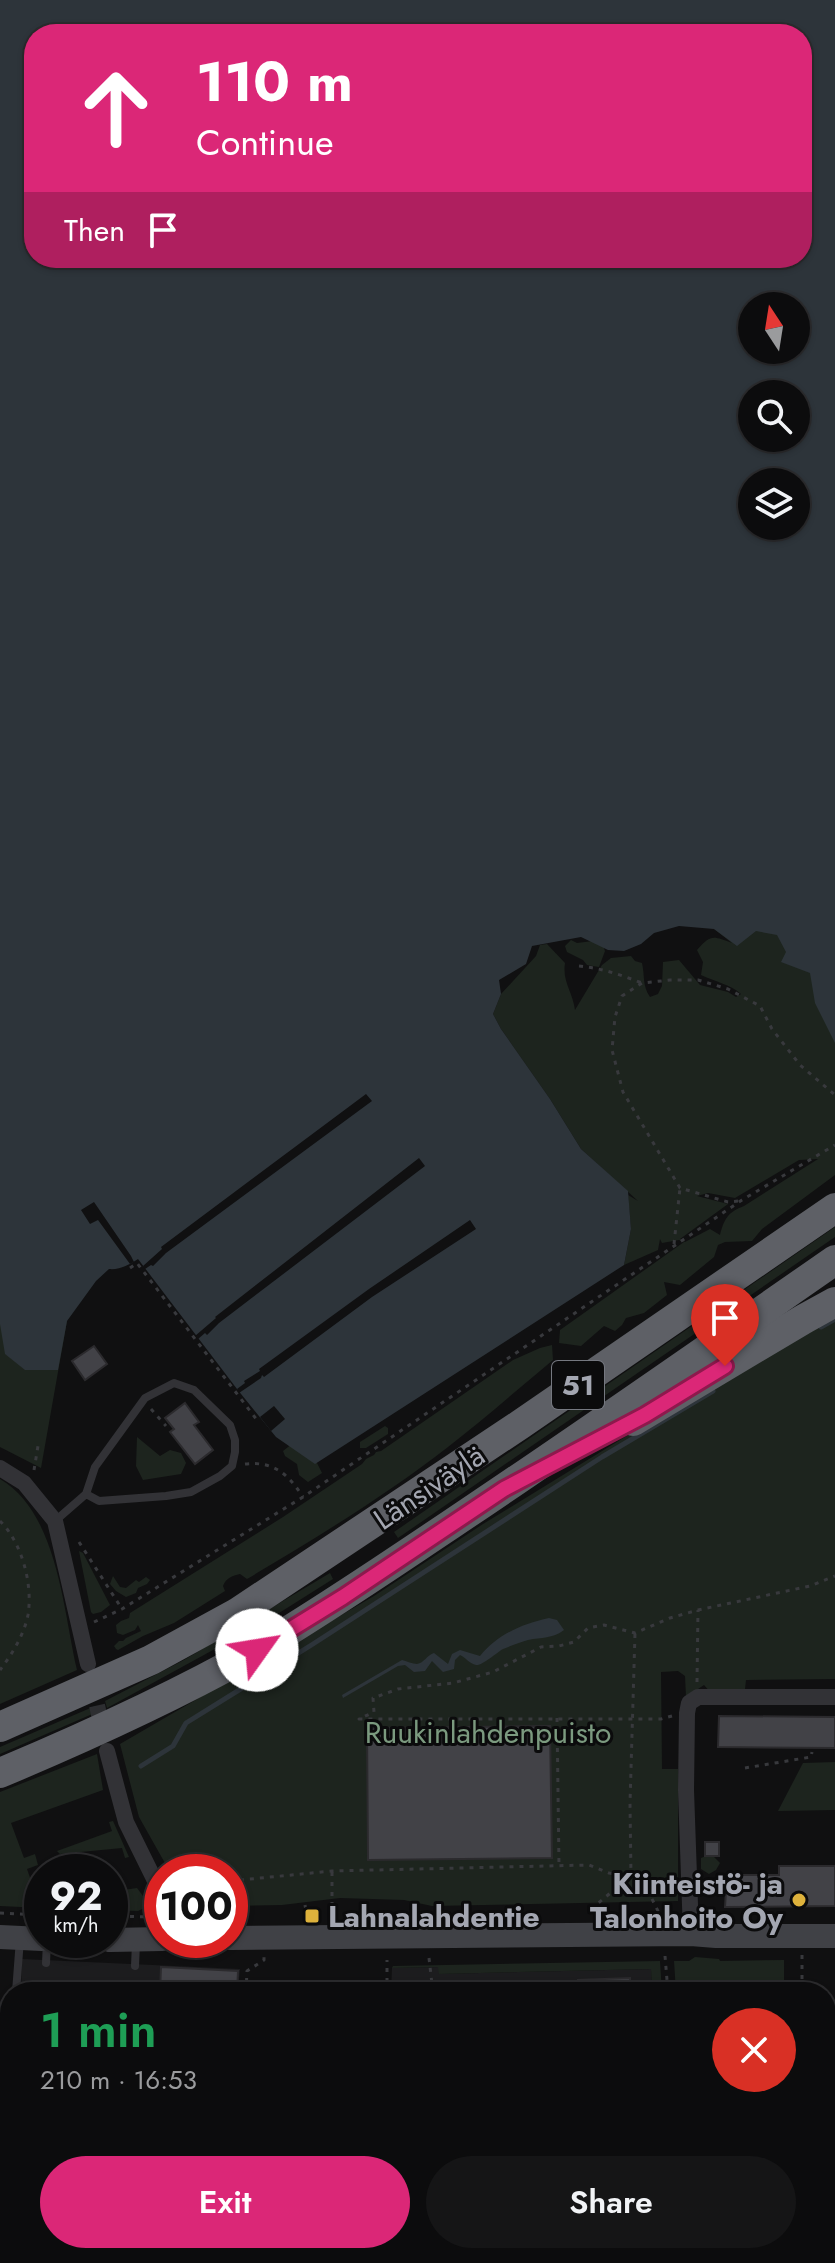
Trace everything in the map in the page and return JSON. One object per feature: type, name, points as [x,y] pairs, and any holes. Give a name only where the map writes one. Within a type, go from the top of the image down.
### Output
[{"type":"highway","name":"Länsiväylä","points":[[0,1727],[151,1660],[237,1613],[509,1433],[835,1208]]},
{"type":"highway","name":"Länsiväylä","points":[[0,1773],[160,1701],[257,1650],[343,1597],[504,1489],[835,1260]]},
{"type":"highway","points":[[504,1489],[645,1415],[835,1302]]},
{"type":"main road","points":[[248,1938],[691,1934],[835,1936]]},
{"type":"main road","points":[[128,1940],[144,1936]]},
{"type":"street","points":[[0,1468],[24,1483],[55,1521],[88,1664]]},
{"type":"street","points":[[691,1934],[689,1703],[698,1697],[835,1697]]},
{"type":"street","points":[[107,1751],[126,1822],[144,1858]]},
{"type":"lane","points":[[55,1521],[86,1494],[95,1467],[144,1400],[174,1383],[194,1390],[230,1425],[235,1440],[232,1466],[191,1492],[99,1501],[86,1494]]},
{"type":"lane","points":[[135,1966],[136,1940]]},
{"type":"lane","points":[[19,1982],[26,1958]]},
{"type":"path","points":[[579,966],[620,974],[642,983]]},
{"type":"path","points":[[674,1246],[680,1188],[623,1092],[612,1050],[615,1017],[622,996],[642,983],[670,980],[698,980],[728,989],[760,1006],[772,1029],[800,1065],[835,1095]]},
{"type":"path","points":[[80,1627],[122,1609],[303,1497],[742,1200],[835,1145]]},
{"type":"path","points":[[680,1188],[728,1202],[742,1200]]},
{"type":"path","points":[[130,1268],[137,1263],[260,1421]]},
{"type":"path","points":[[144,1400],[166,1426]]},
{"type":"path","points":[[34,1470],[38,1446]]},
{"type":"path","points":[[232,1466],[259,1463],[284,1472],[303,1497]]},
{"type":"path","points":[[0,1521],[22,1559],[29,1601],[23,1632],[0,1670]]},
{"type":"path","points":[[79,1542],[122,1609]]},
{"type":"path","points":[[687,1713],[661,1719],[359,1719],[374,1712],[373,1698],[398,1689],[453,1683],[493,1672],[541,1647],[574,1642],[588,1628],[604,1625],[635,1633],[698,1610],[810,1586],[835,1576]]},
{"type":"path","points":[[698,1610],[698,1697]]},
{"type":"path","points":[[631,1876],[635,1633]]},
{"type":"path","points":[[557,1718],[559,1866]]},
{"type":"path","points":[[745,1768],[811,1757],[812,1752]]},
{"type":"path","points":[[248,1879],[332,1871],[589,1865],[689,1894]]},
{"type":"path","points":[[332,1871],[332,1906]]},
{"type":"path","points":[[591,1909],[631,1876]]},
{"type":"path","points":[[643,1881],[658,1909]]},
{"type":"path","points":[[305,1905],[306,1911]]},
{"type":"path","points":[[0,1913],[24,1914]]},
{"type":"path","points":[[246,1982],[247,1971],[264,1960],[264,1938]]},
{"type":"path","points":[[802,1955],[802,1982]]},
{"type":"path","points":[[664,1956],[667,1982]]},
{"type":"path","points":[[429,1958],[432,1982]]},
{"type":"path","points":[[387,1960],[387,1982]]},
{"type":"shaded area","points":[[0,0],[835,0],[835,1043],[815,1003],[810,973],[781,962],[786,952],[777,935],[756,931],[737,946],[714,929],[679,926],[654,933],[641,944],[624,951],[608,950],[581,937],[532,946],[526,964],[499,980],[501,994],[493,1014],[581,1149],[628,1191],[631,1229],[624,1265],[315,1464],[276,1437],[138,1259],[124,1267],[109,1269],[96,1281],[67,1321],[58,1370],[25,1370],[5,1354],[0,1324]]},
{"type":"shaded area","points":[[549,1618],[557,1620],[564,1630],[503,1649],[479,1665],[460,1655],[455,1660],[454,1669],[443,1672],[432,1661],[425,1671],[414,1672],[405,1665],[398,1666],[343,1698],[342,1695],[402,1660],[417,1664],[434,1653],[448,1664],[452,1654],[460,1650],[480,1656],[511,1631]]},
{"type":"shaded area","points":[[22,1959],[240,1969],[239,1982],[21,1982]]},
{"type":"shaded area","points":[[439,1967],[439,1974],[651,1969],[652,1982],[391,1982],[392,1968]]},
{"type":"green space","points":[[797,924],[835,1018],[835,1175],[762,1229],[752,1241],[718,1245],[714,1257],[680,1285],[664,1282],[667,1295],[644,1313],[626,1318],[615,1331],[604,1326],[581,1346],[559,1343],[560,1330],[684,1242],[662,1243],[660,1239],[658,1250],[624,1265],[631,1229],[628,1195],[638,1201],[581,1149],[493,1014],[501,994],[536,956],[540,945],[547,944],[565,963],[565,976],[575,1010],[602,965],[611,958],[631,956],[642,963],[650,997],[658,994],[662,986],[663,962],[679,960],[700,985],[736,997],[741,994],[701,975],[703,962],[697,950],[713,938],[732,943],[714,929]],"holes":[[[818,1159],[728,1217],[720,1235],[710,1229],[685,1242],[680,1239],[728,1204],[697,1196],[708,1193],[735,1198],[799,1160]]]},
{"type":"green space","points":[[571,940],[577,943],[601,940],[605,951],[599,967],[587,965],[567,952],[565,946]]},
{"type":"green space","points":[[835,1227],[835,1237],[398,1538],[394,1532]]},
{"type":"green space","points":[[0,1292],[67,1321],[41,1468],[0,1447]]},
{"type":"green space","name":"Ruukinlahdenpuisto","points":[[835,1312],[835,1679],[746,1680],[745,1689],[713,1695],[704,1685],[686,1697],[685,1676],[678,1671],[661,1672],[662,1769],[678,1769],[678,1901],[432,1906],[404,1900],[340,1898],[248,1906],[248,1854],[160,1854],[139,1817],[120,1744],[374,1596],[483,1524],[734,1370]]},
{"type":"green space","points":[[552,1345],[553,1360],[400,1483],[247,1579],[240,1574],[230,1578],[223,1586],[225,1591],[174,1623],[116,1649],[114,1646],[119,1641],[141,1631],[138,1625],[135,1630],[123,1635],[117,1633],[116,1625],[129,1618],[130,1613],[283,1517],[513,1360]]},
{"type":"green space","points":[[385,1426],[388,1434],[366,1448],[360,1448],[360,1442]]},
{"type":"green space","points":[[137,1437],[160,1456],[170,1450],[181,1453],[186,1463],[181,1474],[143,1480],[136,1466]]},
{"type":"green space","points":[[292,1444],[316,1461],[322,1473],[308,1482],[299,1475],[297,1464],[283,1451]]},
{"type":"green space","points":[[0,1479],[19,1495],[35,1515],[46,1539],[62,1592],[77,1670],[0,1704]]},
{"type":"green space","points":[[79,1551],[83,1553],[110,1605],[101,1612],[91,1612]]},
{"type":"green space","points":[[330,1573],[333,1579],[268,1620],[107,1708],[105,1701],[184,1660]]},
{"type":"green space","points":[[113,1576],[120,1587],[126,1588],[136,1580],[139,1582],[146,1577],[150,1580],[136,1593],[126,1597],[110,1584]]},
{"type":"green space","points":[[95,1706],[97,1712],[0,1754],[0,1747]]},
{"type":"green space","points":[[97,1754],[103,1790],[11,1823],[24,1858],[24,1907],[0,1906],[0,1792]]},
{"type":"green space","points":[[835,1762],[835,1810],[778,1811],[803,1763]]},
{"type":"green space","points":[[113,1821],[128,1854],[124,1854],[122,1848],[60,1854],[57,1851],[112,1831],[109,1822]]},
{"type":"green space","points":[[711,1854],[720,1863],[709,1874],[701,1869],[701,1858]]},
{"type":"green space","points":[[137,1888],[143,1896],[144,1908],[128,1911],[128,1889]]},
{"type":"green space","points":[[695,1957],[720,1961],[784,1960],[784,1982],[675,1982],[674,1961],[689,1961]]},
{"type":"green space","points":[[660,1961],[661,1982],[652,1982],[651,1969],[439,1974],[438,1967],[393,1966]]},
{"type":"pier","points":[[366,1094],[372,1101],[145,1269],[143,1266],[161,1247]]},
{"type":"pier","points":[[419,1158],[425,1166],[207,1335],[205,1333],[198,1339],[195,1336],[215,1317]]},
{"type":"pier","points":[[94,1202],[134,1262],[130,1264],[98,1220],[90,1224],[81,1210]]},
{"type":"pier","points":[[470,1220],[476,1229],[372,1297],[239,1393],[237,1389],[259,1369]]},
{"type":"pier","points":[[274,1406],[285,1419],[271,1431],[260,1417]]},
{"type":"building","points":[[94,1346],[107,1364],[85,1380],[72,1361]]},
{"type":"building","points":[[185,1403],[199,1422],[194,1425],[213,1450],[195,1464],[170,1432],[174,1429],[165,1418]]},
{"type":"building","points":[[719,1716],[835,1717],[835,1748],[718,1747]]},
{"type":"building","points":[[550,1726],[552,1858],[368,1860],[367,1728]]},
{"type":"building","points":[[705,1842],[719,1842],[719,1856],[705,1856]]},
{"type":"building","points":[[779,1866],[835,1866],[835,1906],[725,1907],[727,1875],[779,1875]]},
{"type":"building","points":[[161,1967],[238,1971],[237,1982],[160,1982]]},
{"type":"building","points":[[630,1978],[630,1982],[578,1982]]},
{"type":"waterway","points":[[821,1327],[835,1319]]},
{"type":"waterway","points":[[141,1766],[173,1746],[186,1723],[602,1457],[713,1391]]},
{"type":"tunnel","points":[[92,1682],[103,1733]]},
{"type":"place","name":"Kiinteistö- ja Talonhoito Oy","points":[[799,1900]]},
{"type":"place","name":"Lahnalahdentie","points":[[312,1916]]},
{"type":"route","points":[[257,1650],[343,1597],[504,1489],[645,1415],[725,1366]]}]
